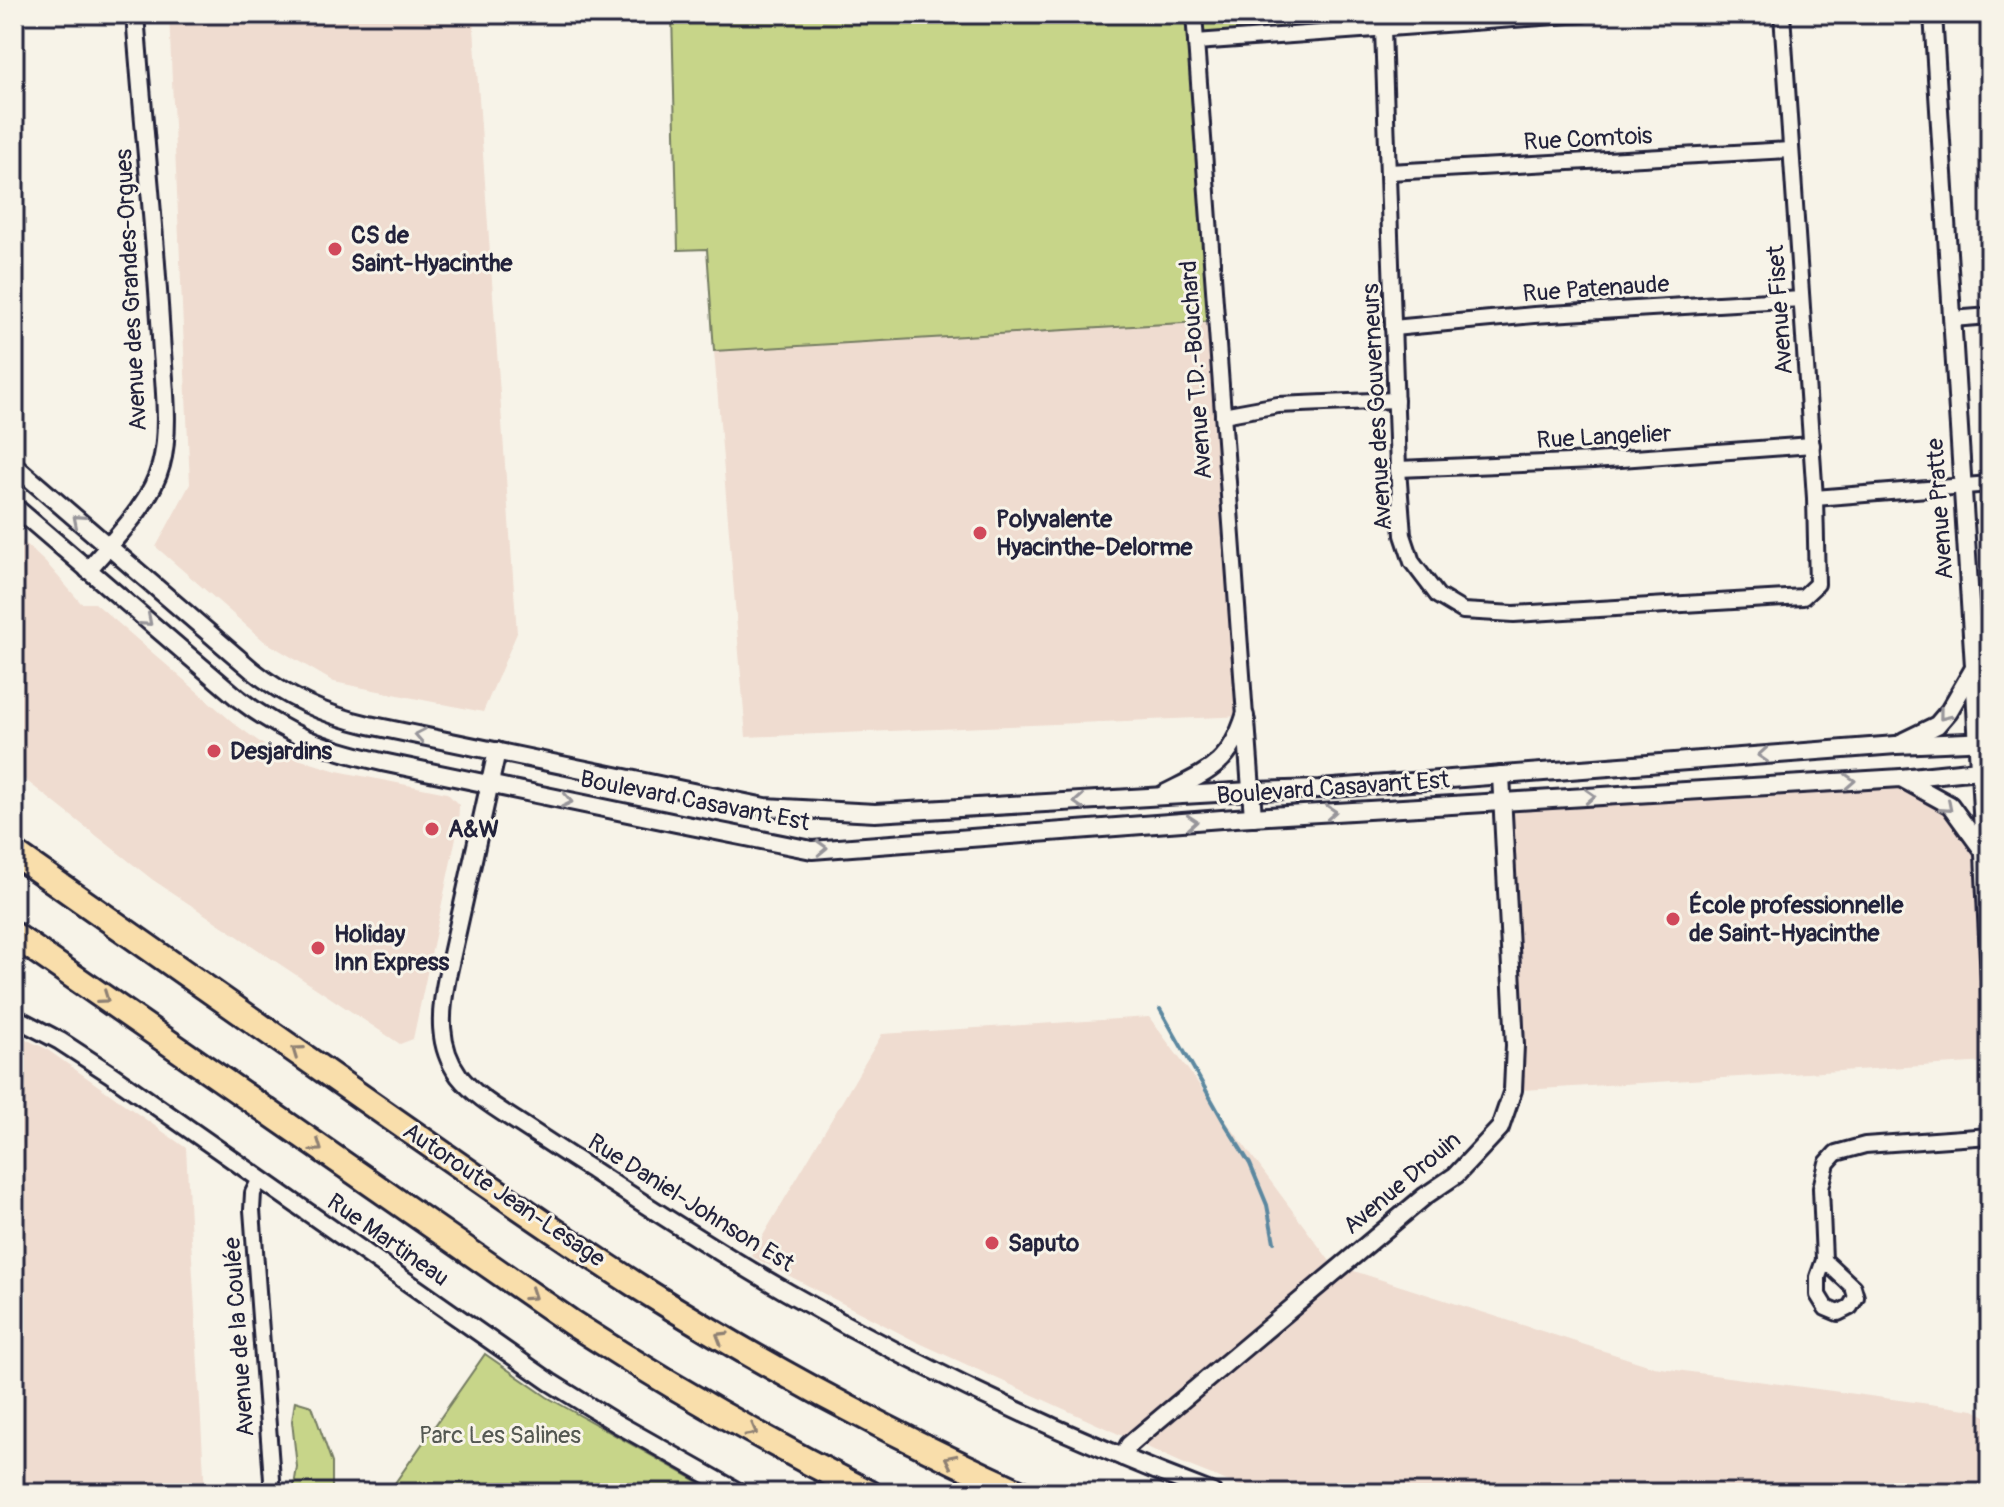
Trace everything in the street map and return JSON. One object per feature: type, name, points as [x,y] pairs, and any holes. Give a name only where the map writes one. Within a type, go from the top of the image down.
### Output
[{"type":"highway","points":[[14,841],[88,906]]},
{"type":"highway","name":"Autoroute Jean-Lesage","points":[[14,853],[510,1201],[648,1292],[765,1363],[1021,1493]]},
{"type":"highway","points":[[14,935],[572,1323],[742,1426],[869,1493]]},
{"type":"street","name":"Avenue des Grandes-Orgues","points":[[88,570],[150,492],[162,464],[164,445],[165,400],[157,262],[135,14]]},
{"type":"street","name":"Avenue T.D.-Bouchard","points":[[1194,14],[1253,817]]},
{"type":"street","points":[[1196,42],[1583,14]]},
{"type":"street","name":"Avenue Fiset","points":[[1782,14],[1815,498],[1817,584],[1803,597]]},
{"type":"street","name":"Avenue Pratte","points":[[1933,14],[1974,666],[1984,742],[1982,849],[1990,997]]},
{"type":"street","name":"Avenue des Gouverneurs","points":[[1383,29],[1398,469],[1403,535],[1412,562],[1438,596],[1463,611],[1514,614],[1803,597]]},
{"type":"street","name":"Rue Comtois","points":[[1389,172],[1790,150]]},
{"type":"street","name":"Rue Patenaude","points":[[1393,328],[1534,315],[1801,299]]},
{"type":"street","points":[[1952,319],[1990,316]]},
{"type":"street","points":[[1223,415],[1278,405],[1396,400]]},
{"type":"street","name":"Rue Langelier","points":[[1398,469],[1593,461],[1812,445]]},
{"type":"street","name":"Boulevard Casavant Est","points":[[14,465],[244,663],[301,702],[356,722],[765,807],[875,813],[1320,789],[1896,745],[1984,742]]},
{"type":"street","points":[[1815,498],[1990,484]]},
{"type":"street","name":"Boulevard Casavant Est","points":[[14,506],[221,685],[281,728],[315,744],[347,754],[490,785],[812,850],[1253,817],[1984,771]]},
{"type":"street","points":[[1974,666],[1990,703]]},
{"type":"street","points":[[1896,745],[1937,725],[1949,711],[1974,666]]},
{"type":"street","points":[[1157,797],[1213,769],[1231,748],[1245,716]]},
{"type":"street","name":"Rue Daniel-Johnson Est","points":[[497,751],[441,1014],[447,1054],[466,1084],[492,1105],[606,1180],[815,1308],[952,1380],[1123,1457],[1213,1493]]},
{"type":"street","points":[[1501,775],[1504,802]]},
{"type":"street","points":[[1901,778],[1950,805],[1982,849]]},
{"type":"street","name":"Avenue Drouin","points":[[1123,1457],[1132,1442],[1425,1196],[1456,1175],[1500,1128],[1513,1090],[1515,1045],[1504,802]]},
{"type":"street","name":"Rue Martineau","points":[[14,1017],[72,1048],[550,1382],[740,1493]]},
{"type":"street","points":[[1824,1260],[1821,1188],[1827,1163],[1836,1153],[1865,1145],[1990,1136]]},
{"type":"street","name":"Avenue de la Coulée","points":[[260,1179],[253,1193],[252,1210],[273,1493]]},
{"type":"shaded area","name":"CS de Saint-Hyacinthe","points":[[169,14],[473,14],[517,633],[483,712],[334,682],[264,641],[156,547],[190,484]]},
{"type":"shaded area","name":"Polyvalente Hyacinthe-Delorme","points":[[1216,321],[1245,716],[746,737],[714,351]]},
{"type":"shaded area","points":[[14,533],[49,566],[81,603],[95,603],[236,725],[264,745],[337,771],[447,793],[459,805],[458,828],[413,1039],[400,1044],[153,880],[14,771]]},
{"type":"shaded area","points":[[1890,786],[1913,789],[1953,819],[1978,854],[1988,1062],[1523,1090],[1510,807]]},
{"type":"shaded area","points":[[1149,1017],[1332,1264],[1654,1367],[1974,1410],[1990,1418],[1990,1493],[1257,1493],[1182,1463],[915,1341],[751,1256],[882,1034]]},
{"type":"shaded area","points":[[14,1034],[45,1048],[186,1148],[205,1493],[14,1493]]},
{"type":"green space","points":[[672,14],[1510,14],[1196,42],[1216,321],[714,351],[707,249],[678,250]]},
{"type":"green space","name":"Parc Les Salines","points":[[485,1354],[547,1397],[718,1493],[388,1493]]},
{"type":"green space","points":[[295,1401],[312,1406],[332,1463],[332,1493],[293,1493],[297,1467],[292,1421]]},
{"type":"waterway","points":[[1160,1009],[1250,1164],[1267,1205],[1274,1242]]},
{"type":"place","name":"CS de Saint-Hyacinthe","points":[[335,249]]},
{"type":"place","name":"Polyvalente Hyacinthe-Delorme","points":[[980,533]]},
{"type":"place","name":"Desjardins","points":[[214,751]]},
{"type":"place","name":"A&W","points":[[432,829]]},
{"type":"place","name":"École professionnelle de Saint-Hyacinthe","points":[[1673,919]]},
{"type":"place","name":"Holiday Inn Express","points":[[318,948]]},
{"type":"place","name":"Saputo","points":[[992,1243]]}]
